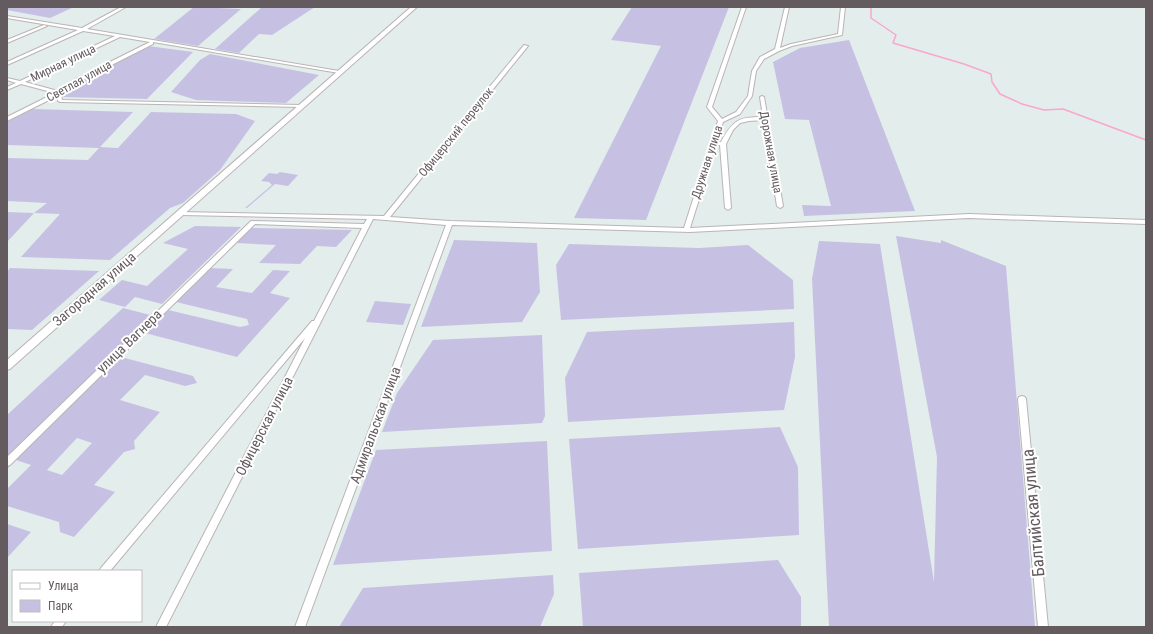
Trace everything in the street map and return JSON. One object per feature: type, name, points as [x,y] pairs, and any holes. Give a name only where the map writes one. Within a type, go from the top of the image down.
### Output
[{"type":"street","points":[[7,64],[82,30],[124,7]]},
{"type":"street","name":"Загородная улица","points":[[7,366],[414,7]]},
{"type":"street","name":"Дружная улица","points":[[686,230],[721,121],[710,107],[744,7]]},
{"type":"street","points":[[777,50],[787,7]]},
{"type":"street","points":[[721,121],[738,113],[750,96],[754,71],[762,58],[791,45],[840,34],[843,7]]},
{"type":"street","points":[[8,20],[339,72]]},
{"type":"street","points":[[7,42],[45,26]]},
{"type":"street","name":"Мирная улица","points":[[7,90],[119,36]]},
{"type":"street","name":"Светлая улица","points":[[7,119],[59,93],[76,81],[151,43]]},
{"type":"street","name":"Офицерский переулок","points":[[386,218],[526,46]]},
{"type":"street","points":[[7,79],[59,93],[60,101],[301,106]]},
{"type":"street","name":"Дорожная улица","points":[[762,97],[780,206]]},
{"type":"street","points":[[728,208],[723,144],[732,126],[746,118],[766,119]]},
{"type":"street","points":[[714,143],[723,144]]},
{"type":"street","points":[[181,213],[371,217],[450,223],[686,230],[969,216],[1146,222]]},
{"type":"street","name":"Офицерская улица","points":[[161,627],[371,217]]},
{"type":"street","name":"улица Вагнера","points":[[7,462],[252,222],[367,226]]},
{"type":"street","name":"Адмиральская улица","points":[[300,627],[450,223]]},
{"type":"street","points":[[105,570],[322,314]]},
{"type":"street","name":"Балтийская улица","points":[[1022,399],[1044,627]]},
{"type":"green space","points":[[7,7],[74,7],[50,18],[7,10]]},
{"type":"green space","points":[[194,7],[241,9],[198,46],[154,39]]},
{"type":"green space","points":[[262,7],[315,7],[272,35],[259,34],[239,53],[215,49]]},
{"type":"green space","points":[[632,7],[729,7],[646,220],[574,218],[661,46],[611,40]]},
{"type":"green space","points":[[849,40],[915,211],[804,216],[802,205],[831,206],[809,120],[785,119],[773,62],[800,48]]},
{"type":"green space","points":[[148,46],[193,52],[147,99],[60,97],[78,82]]},
{"type":"green space","points":[[210,54],[319,75],[286,103],[196,100],[171,92],[200,60]]},
{"type":"green space","points":[[33,109],[133,112],[100,147],[118,148],[151,112],[236,114],[255,121],[220,170],[183,203],[170,208],[110,260],[21,257],[60,214],[34,213],[47,203],[7,201],[7,158],[88,160],[99,148],[7,145],[7,122]]},
{"type":"green space","points":[[280,172],[298,175],[288,186],[275,184],[247,208],[245,208],[272,185],[269,182],[261,181],[269,173],[277,174]]},
{"type":"green space","points":[[7,212],[34,213],[7,242]]},
{"type":"green space","points":[[195,226],[241,227],[162,304],[135,297],[125,307],[99,300],[122,280],[147,286],[188,249],[163,243]]},
{"type":"green space","points":[[252,228],[352,230],[336,247],[317,246],[300,264],[259,263],[276,245],[236,243]]},
{"type":"green space","points":[[896,236],[941,243],[941,240],[1006,266],[1035,627],[829,627],[812,279],[819,241],[880,244],[934,582],[937,457]]},
{"type":"green space","points":[[454,240],[537,243],[540,292],[522,322],[421,327]]},
{"type":"green space","points":[[569,244],[699,248],[748,245],[793,280],[794,309],[561,320],[556,265]]},
{"type":"green space","points":[[10,268],[99,271],[32,330],[7,329],[7,272]]},
{"type":"green space","points":[[210,268],[233,269],[216,287],[252,293],[273,270],[290,271],[270,293],[290,298],[237,357],[145,333],[121,357],[193,376],[197,383],[185,386],[145,375],[120,400],[160,412],[134,441],[135,449],[124,452],[94,485],[115,492],[74,537],[60,532],[59,522],[7,506],[7,489],[31,465],[16,460],[7,469],[7,415],[123,308],[150,315],[152,313],[146,332],[168,310],[240,327],[249,325],[247,319],[176,302]],"holes":[[[77,438],[92,443],[62,475],[47,470]]]},
{"type":"green space","points":[[375,301],[411,304],[403,325],[366,322]]},
{"type":"green space","points":[[794,322],[795,357],[784,410],[568,422],[565,378],[587,332]]},
{"type":"green space","points":[[542,335],[545,416],[542,423],[382,432],[397,393],[433,340]]},
{"type":"green space","points":[[780,427],[798,467],[799,535],[578,549],[569,439]]},
{"type":"green space","points":[[547,441],[552,551],[333,565],[376,450]]},
{"type":"green space","points":[[7,524],[31,532],[7,558]]},
{"type":"green space","points":[[778,560],[801,597],[801,627],[583,627],[579,573]]},
{"type":"green space","points":[[553,575],[554,594],[540,627],[339,627],[363,588]]},
{"type":"waterway","points":[[871,7],[871,18],[896,35],[893,43],[964,64],[991,74],[992,82],[1000,94],[1022,104],[1044,110],[1063,109],[1146,140]]}]
